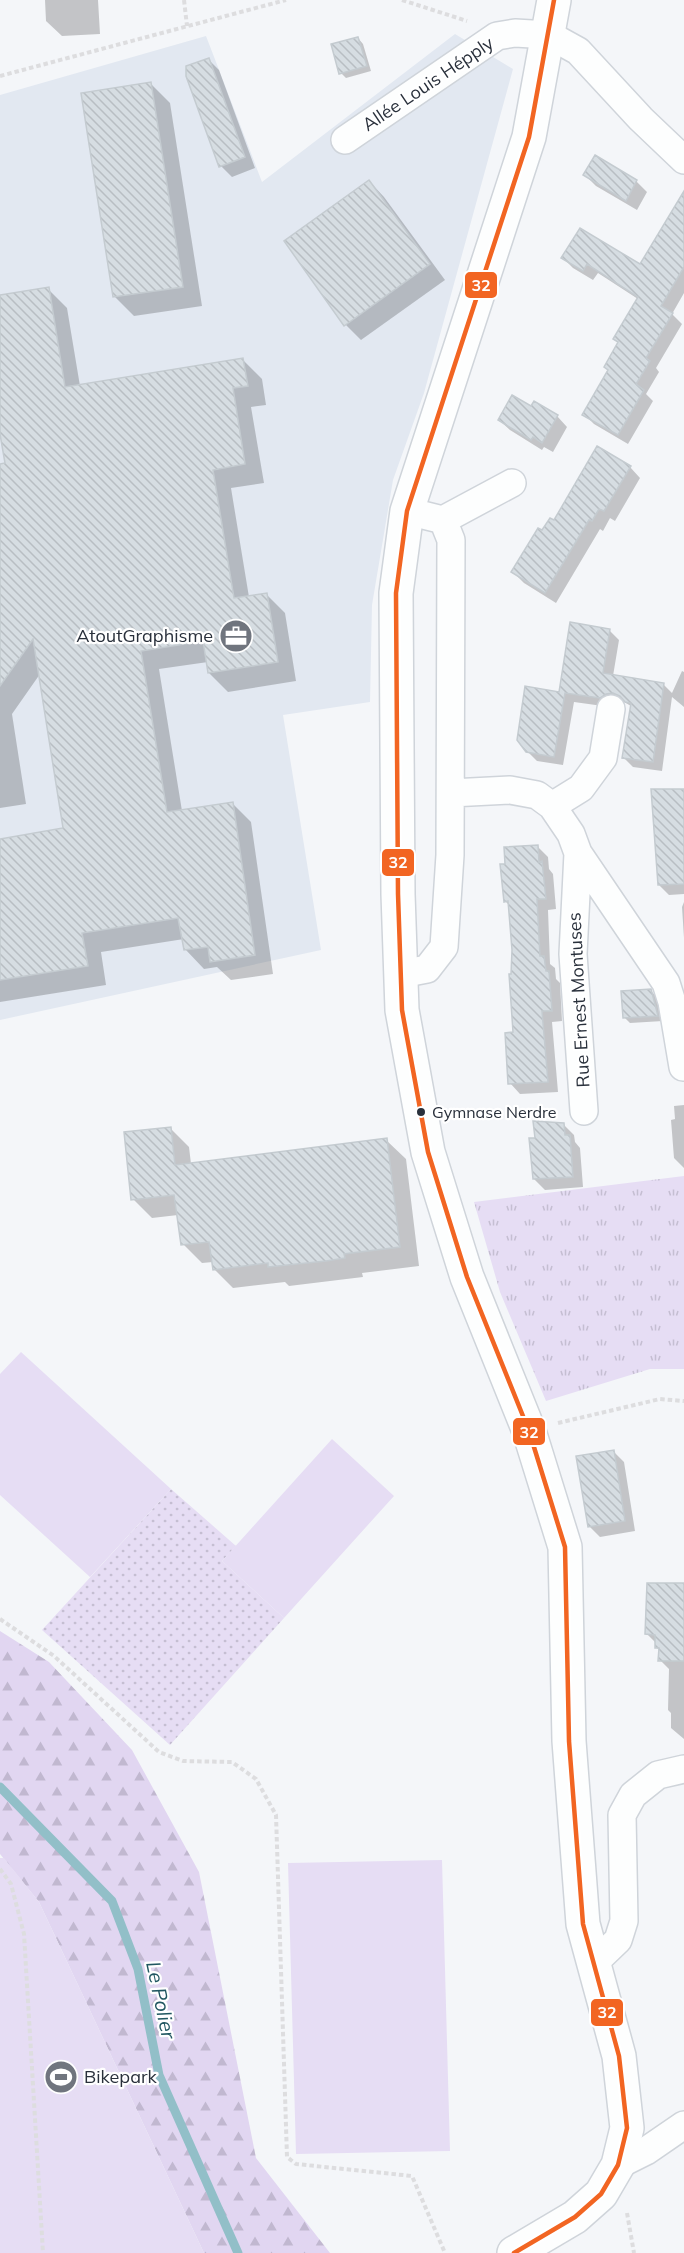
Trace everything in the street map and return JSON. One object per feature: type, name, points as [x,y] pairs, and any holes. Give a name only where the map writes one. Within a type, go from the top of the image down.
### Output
[{"type":"street","points":[[514,2253],[574,2217],[601,2194],[618,2165],[627,2128],[619,2056],[583,1924],[569,1741],[565,1547],[529,1431],[468,1277],[428,1152],[402,1010],[398,894],[396,593],[407,511],[529,137],[554,0]]},
{"type":"street","name":"Allée Louis Hépply","points":[[345,140],[497,36],[515,33],[549,35]]},
{"type":"street","points":[[549,35],[578,51],[640,119],[684,160]]},
{"type":"street","points":[[407,511],[443,520],[512,483]]},
{"type":"street","points":[[401,974],[427,969],[444,947],[450,855],[451,540],[443,520]]},
{"type":"street","points":[[552,806],[581,788],[603,758],[611,709]]},
{"type":"street","name":"Rue Ernest Montuses","points":[[450,793],[510,790],[537,795],[552,806],[571,834],[578,853],[666,983],[672,1002],[683,1067]]},
{"type":"street","name":"Rue Ernest Montuses","points":[[578,853],[573,954],[584,1111]]},
{"type":"street","points":[[594,1963],[618,1940],[624,1921],[622,1815],[633,1796],[658,1775],[684,1769]]},
{"type":"street","points":[[618,2165],[646,2151],[684,2125]]},
{"type":"path","points":[[184,0],[187,26]]},
{"type":"path","points":[[0,76],[286,0]]},
{"type":"path","points":[[402,0],[468,21],[497,36]]},
{"type":"path","points":[[529,1431],[590,1414],[660,1399],[684,1401]]},
{"type":"path","points":[[0,1619],[54,1656],[159,1752],[183,1761],[232,1762],[256,1779],[276,1815],[287,2157],[296,2164],[412,2176],[445,2253]]},
{"type":"path","points":[[0,1869],[10,1884],[24,1934],[43,2253]]},
{"type":"shaded area","points":[[455,34],[513,69],[424,393],[393,480],[372,605],[370,702],[283,715],[321,950],[0,1020],[0,95],[206,36],[262,182]]},
{"type":"green space","points":[[684,1176],[684,1369],[650,1369],[546,1401],[500,1292],[474,1202]]},
{"type":"green space","points":[[21,1352],[171,1489],[90,1577],[0,1495],[0,1374]]},
{"type":"green space","points":[[332,1439],[394,1496],[284,1618],[222,1561]]},
{"type":"green space","points":[[171,1489],[236,1546],[222,1561],[284,1618],[170,1745],[42,1630]]},
{"type":"green space","points":[[0,1631],[49,1662],[132,1750],[199,1872],[256,2158],[330,2253],[204,2253],[39,1902],[0,1854]]},
{"type":"green space","name":"Bikepark","points":[[0,1858],[4,1858],[39,1902],[204,2253],[0,2253]]},
{"type":"green space","points":[[442,1860],[450,2151],[296,2154],[288,1863]]},
{"type":"building","points":[[358,37],[367,66],[339,74],[331,44]]},
{"type":"building","points":[[209,58],[245,157],[219,167],[186,76],[186,66]]},
{"type":"building","points":[[151,82],[183,287],[113,297],[81,93]]},
{"type":"building","points":[[595,155],[637,180],[626,201],[583,175]]},
{"type":"building","points":[[369,180],[430,264],[344,326],[284,241]]},
{"type":"building","points":[[684,191],[684,267],[661,306],[673,313],[646,358],[650,361],[636,384],[644,390],[618,435],[582,415],[608,370],[604,367],[618,342],[613,339],[638,297],[587,264],[583,271],[561,258],[580,228],[640,264]]},
{"type":"building","points":[[49,287],[65,387],[243,358],[248,386],[233,388],[245,464],[213,470],[234,598],[267,593],[278,662],[208,673],[203,641],[141,651],[167,812],[233,802],[255,955],[210,962],[208,947],[184,950],[178,918],[82,933],[88,966],[0,980],[0,839],[63,828],[33,639],[0,686],[0,464],[5,463],[0,434],[0,295]]},
{"type":"building","points":[[512,395],[531,406],[534,401],[558,415],[542,443],[533,437],[531,440],[498,420]]},
{"type":"building","points":[[597,446],[631,466],[604,511],[599,509],[592,521],[589,520],[545,593],[511,572],[538,528],[542,530],[550,518],[554,520]]},
{"type":"building","points":[[570,622],[610,629],[603,673],[664,683],[653,762],[622,758],[631,703],[625,702],[613,693],[600,698],[565,693],[554,757],[526,752],[517,740],[525,686],[559,692]]},
{"type":"building","points":[[651,789],[684,789],[684,884],[658,885]]},
{"type":"building","points":[[538,845],[546,899],[537,899],[540,956],[544,956],[546,971],[549,971],[552,1011],[542,1011],[548,1082],[508,1084],[505,1033],[513,1032],[509,974],[511,974],[512,950],[508,901],[504,902],[500,864],[505,864],[504,847]]},
{"type":"building","points":[[651,989],[658,1016],[623,1018],[621,991]]},
{"type":"building","points":[[533,1121],[564,1123],[565,1135],[570,1135],[573,1177],[533,1179],[529,1138],[535,1138]]},
{"type":"building","points":[[171,1127],[175,1165],[387,1138],[400,1247],[344,1254],[345,1258],[326,1261],[268,1267],[268,1263],[213,1270],[209,1242],[181,1245],[174,1195],[131,1200],[124,1132]]},
{"type":"building","points":[[614,1450],[625,1521],[588,1527],[576,1456]]},
{"type":"building","points":[[647,1583],[684,1583],[684,1661],[658,1661],[659,1648],[655,1648],[655,1635],[645,1634]]},
{"type":"waterway","name":"Le Polier","points":[[0,1787],[112,1901],[138,1969],[159,2075],[238,2253]]},
{"type":"transit line","name":"32","points":[[514,2253],[575,2217],[601,2194],[618,2165],[627,2128],[619,2056],[583,1924],[569,1741],[565,1547],[529,1431],[467,1277],[428,1152],[402,1010],[398,894],[396,593],[407,511],[529,137],[554,0]]},
{"type":"place","name":"AtoutGraphisme","points":[[236,636]]},
{"type":"place","name":"Gymnase Nerdre","points":[[421,1112]]},
{"type":"place","name":"Bikepark","points":[[61,2077]]}]
